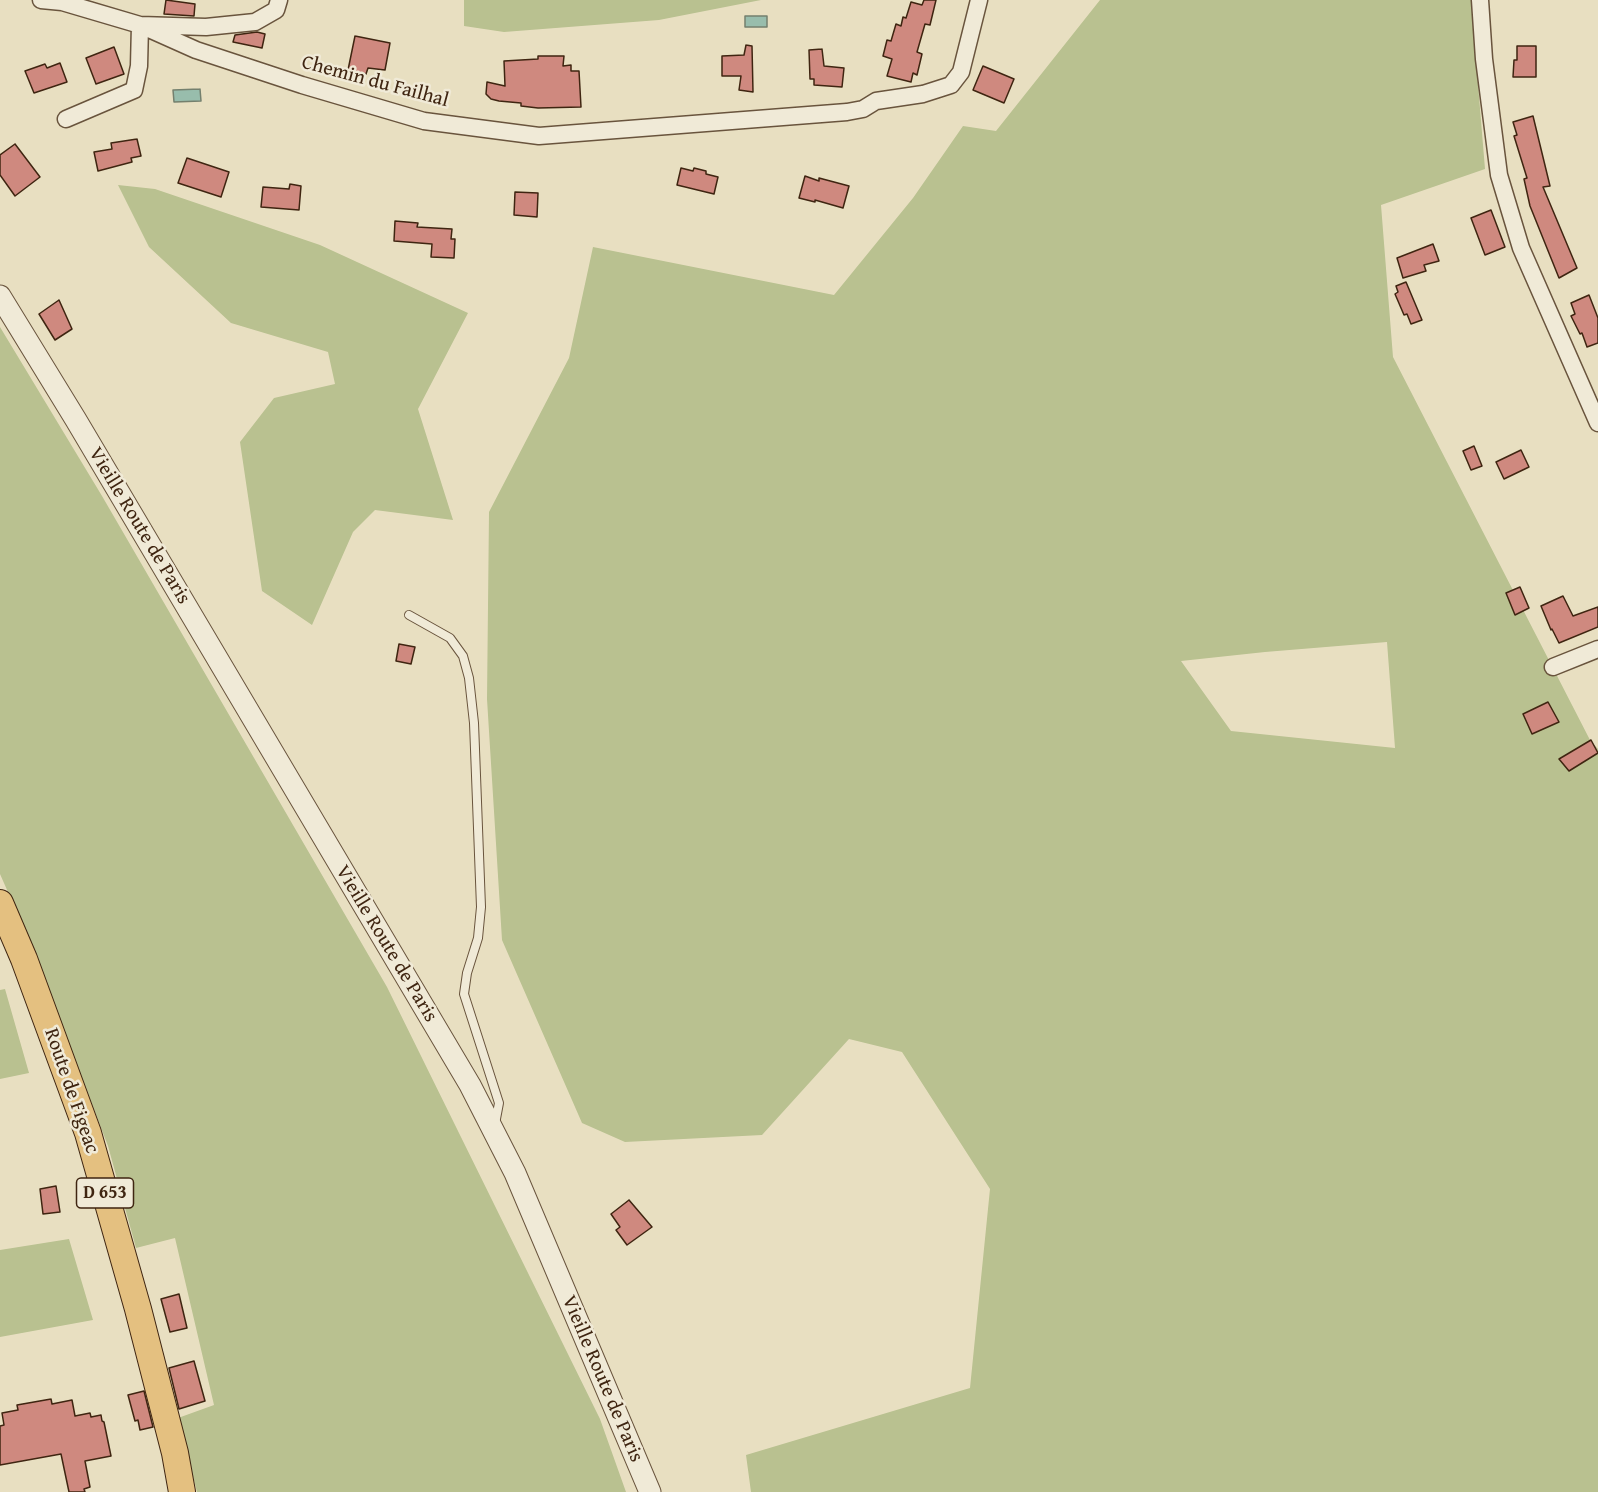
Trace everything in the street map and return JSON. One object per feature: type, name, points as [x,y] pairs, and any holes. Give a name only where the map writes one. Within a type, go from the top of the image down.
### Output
[{"type":"main road","name":"Route de Figeac","points":[[0,903],[24,959],[88,1133],[138,1309],[175,1453],[182,1492]]},
{"type":"street","name":"Chemin du Failhal","points":[[41,0],[62,2],[140,25],[196,50],[302,85],[424,121],[539,136],[847,112],[863,109],[876,101],[923,94],[951,85],[961,72],[979,0]]},
{"type":"street","points":[[66,119],[135,90],[139,66],[140,25],[206,27],[255,22],[276,10],[279,0]]},
{"type":"street","points":[[1480,0],[1484,59],[1499,175],[1521,248],[1598,423]]},
{"type":"street","name":"Vieille Route de Paris","points":[[0,296],[76,420],[470,1085],[520,1184],[650,1492]]},
{"type":"street","points":[[1553,667],[1598,649]]},
{"type":"lane","points":[[409,615],[450,638],[463,656],[469,678],[474,723],[481,907],[478,938],[467,973],[464,994],[499,1103],[493,1131]]},
{"type":"shaded area","points":[[464,0],[761,0],[659,20],[504,32],[464,26]]},
{"type":"shaded area","points":[[1100,0],[1471,0],[1485,169],[1381,205],[1393,357],[1590,740],[1598,749],[1598,1492],[751,1492],[746,1455],[970,1388],[990,1189],[902,1052],[849,1039],[762,1135],[625,1142],[582,1123],[502,940],[487,699],[489,512],[569,358],[593,247],[834,295],[913,198],[963,126],[996,131]],"holes":[[[1387,642],[1395,748],[1231,731],[1181,661]]]},
{"type":"shaded area","points":[[745,16],[767,16],[767,27],[745,27]]},
{"type":"shaded area","points":[[200,89],[201,101],[174,102],[173,90]]},
{"type":"shaded area","points":[[118,185],[155,189],[320,245],[468,313],[418,409],[453,520],[375,510],[353,532],[312,625],[262,591],[240,442],[274,398],[335,384],[328,352],[231,323],[149,247]]},
{"type":"shaded area","points":[[0,327],[102,496],[387,987],[600,1419],[626,1492],[197,1492],[178,1418],[214,1405],[175,1238],[136,1248],[108,1146],[26,933],[0,874]]},
{"type":"shaded area","points":[[5,989],[29,1073],[0,1079],[0,990]]},
{"type":"shaded area","points":[[69,1239],[93,1320],[0,1337],[0,1250]]},
{"type":"building","points":[[166,0],[195,4],[194,16],[164,14]]},
{"type":"building","points":[[924,0],[936,0],[930,25],[925,24],[917,52],[922,54],[917,75],[913,73],[911,82],[887,76],[892,59],[883,56],[887,40],[891,41],[896,24],[901,26],[911,2],[922,5]]},
{"type":"building","points":[[257,32],[265,34],[262,48],[233,42],[235,35]]},
{"type":"building","points":[[355,36],[390,43],[385,70],[368,68],[366,74],[348,70]]},
{"type":"building","points":[[746,45],[752,46],[753,92],[739,90],[741,76],[722,76],[722,56],[744,55]]},
{"type":"building","points":[[1517,46],[1536,46],[1536,77],[1513,77]]},
{"type":"building","points":[[114,47],[124,74],[96,84],[86,58]]},
{"type":"building","points":[[822,49],[824,66],[844,68],[842,87],[814,85],[814,79],[810,79],[809,50]]},
{"type":"building","points":[[538,56],[564,56],[563,66],[571,65],[571,71],[579,71],[581,107],[521,106],[521,103],[491,99],[486,94],[487,82],[505,86],[504,61],[538,59]]},
{"type":"building","points":[[60,63],[67,82],[34,93],[25,71],[45,64],[47,68]]},
{"type":"building","points":[[983,66],[1014,79],[1004,103],[973,90]]},
{"type":"building","points":[[1533,116],[1550,186],[1543,187],[1577,268],[1559,278],[1530,206],[1524,179],[1527,178],[1514,136],[1517,135],[1513,122]]},
{"type":"building","points":[[137,139],[141,156],[131,158],[132,162],[98,171],[94,152],[112,149],[111,143]]},
{"type":"building","points":[[15,144],[40,177],[15,196],[0,175],[0,155]]},
{"type":"building","points":[[187,158],[229,172],[221,197],[178,183]]},
{"type":"building","points":[[681,168],[693,171],[694,168],[718,177],[714,194],[677,185]]},
{"type":"building","points":[[805,176],[849,186],[843,208],[799,198]]},
{"type":"building","points":[[290,184],[301,186],[299,210],[261,207],[263,187],[289,189]]},
{"type":"building","points":[[515,192],[538,193],[537,217],[514,215]]},
{"type":"building","points":[[1491,210],[1505,247],[1485,255],[1471,218]]},
{"type":"building","points":[[395,221],[418,223],[417,227],[452,229],[451,239],[455,239],[454,258],[431,257],[432,244],[394,241]]},
{"type":"building","points":[[1433,244],[1439,261],[1424,265],[1426,271],[1403,278],[1397,258]]},
{"type":"building","points":[[1406,282],[1422,320],[1411,324],[1407,314],[1404,315],[1395,294],[1398,292],[1396,286]]},
{"type":"building","points":[[1589,295],[1598,318],[1598,343],[1587,347],[1582,333],[1580,334],[1571,316],[1575,314],[1571,303]]},
{"type":"building","points":[[59,300],[72,329],[55,340],[39,314]]},
{"type":"building","points":[[1474,446],[1482,466],[1471,470],[1463,451]]},
{"type":"building","points":[[1521,450],[1529,467],[1504,479],[1496,462]]},
{"type":"building","points":[[1520,587],[1529,608],[1515,615],[1506,593]]},
{"type":"building","points":[[1563,596],[1573,616],[1598,607],[1598,627],[1559,643],[1541,606]]},
{"type":"building","points":[[399,644],[415,647],[411,664],[396,661]]},
{"type":"building","points":[[1548,702],[1559,722],[1532,734],[1523,714]]},
{"type":"building","points":[[1591,740],[1598,753],[1569,771],[1559,759]]},
{"type":"building","points":[[56,1186],[60,1212],[43,1214],[40,1189]]},
{"type":"building","points":[[629,1200],[652,1227],[627,1245],[616,1230],[620,1227],[611,1214]]},
{"type":"building","points":[[179,1294],[187,1328],[170,1332],[161,1299]]},
{"type":"building","points":[[194,1361],[205,1401],[179,1409],[169,1368]]},
{"type":"building","points":[[144,1391],[153,1427],[140,1430],[138,1420],[135,1421],[128,1395]]},
{"type":"building","points":[[51,1399],[52,1404],[72,1400],[75,1416],[90,1413],[91,1417],[101,1415],[104,1422],[111,1456],[85,1461],[90,1487],[84,1489],[85,1492],[69,1492],[61,1454],[0,1465],[0,1426],[4,1425],[2,1413],[18,1410],[17,1405]]}]
